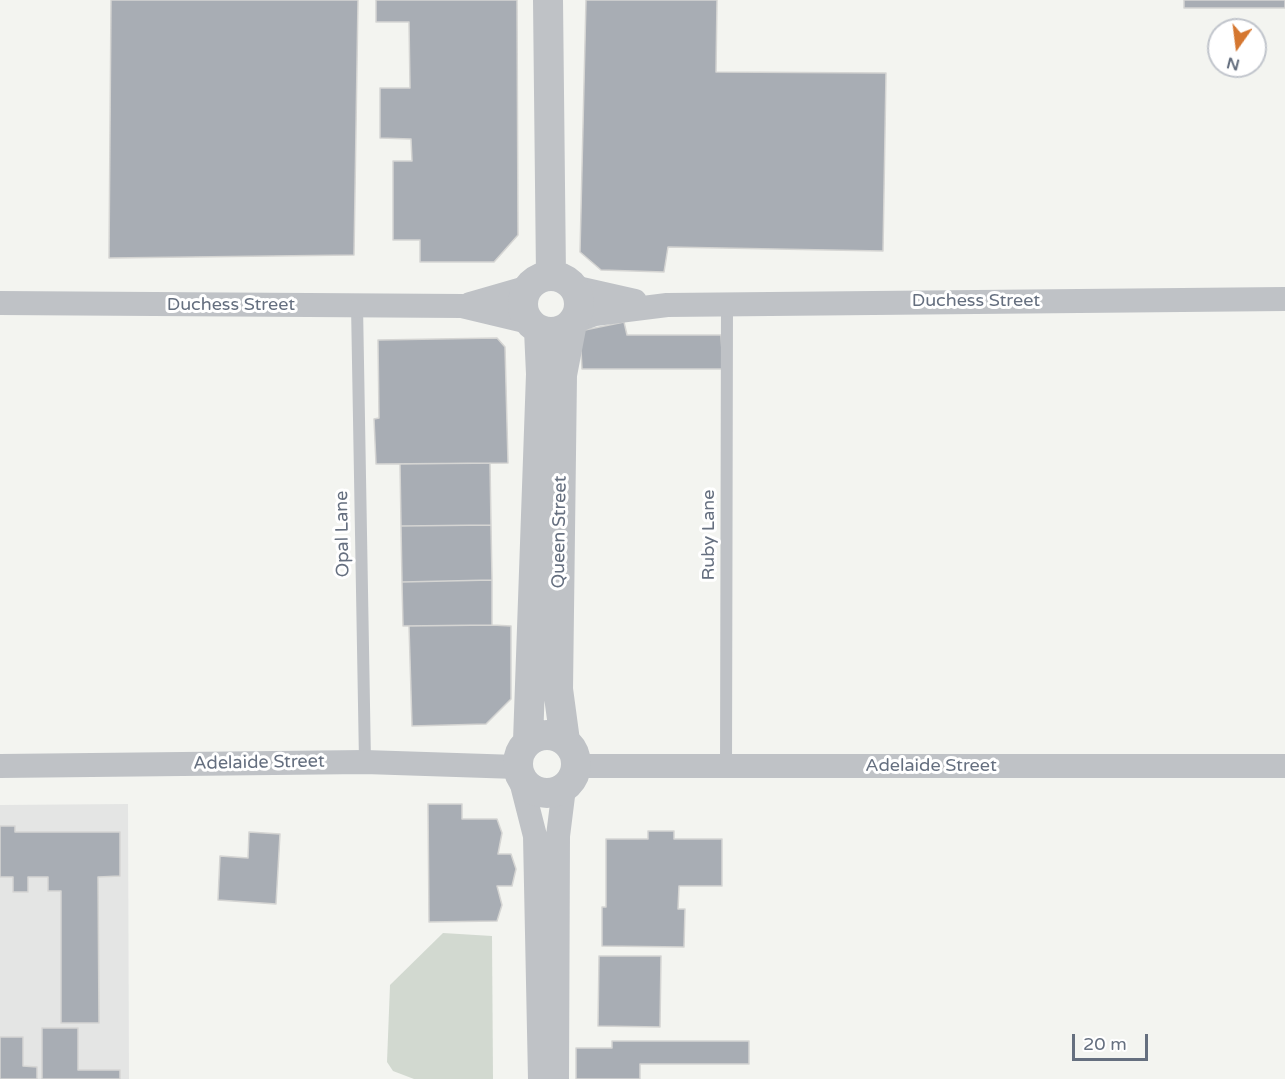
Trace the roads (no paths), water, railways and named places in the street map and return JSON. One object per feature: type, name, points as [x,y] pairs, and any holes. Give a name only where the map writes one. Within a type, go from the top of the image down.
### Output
[{"type":"street","points":[[548,0],[551,283]]},
{"type":"street","points":[[551,283],[579,298],[579,311],[573,323],[562,330],[550,333],[534,326],[524,311],[523,299],[551,283]]},
{"type":"street","name":"Duchess Street","points":[[462,306],[551,283],[615,298],[667,305]]},
{"type":"street","name":"Duchess Street","points":[[573,323],[595,314],[667,305],[1285,299]]},
{"type":"street","name":"Duchess Street","points":[[0,303],[462,306],[534,326]]},
{"type":"street","name":"Queen Street","points":[[557,1079],[558,836],[569,765],[558,689],[561,410],[563,360],[573,323]]},
{"type":"street","name":"Queen Street","points":[[534,326],[541,375],[522,762],[535,836],[540,1079]]},
{"type":"street","points":[[541,735],[552,735],[569,765],[555,792],[539,792],[529,788],[522,762],[541,735]]},
{"type":"street","name":"Adelaide Street","points":[[0,766],[522,762]]},
{"type":"street","name":"Adelaide Street","points":[[569,765],[1285,766]]},
{"type":"lane","name":"Ruby Lane","points":[[726,766],[727,303]]},
{"type":"lane","name":"Opal Lane","points":[[357,305],[365,762]]}]
